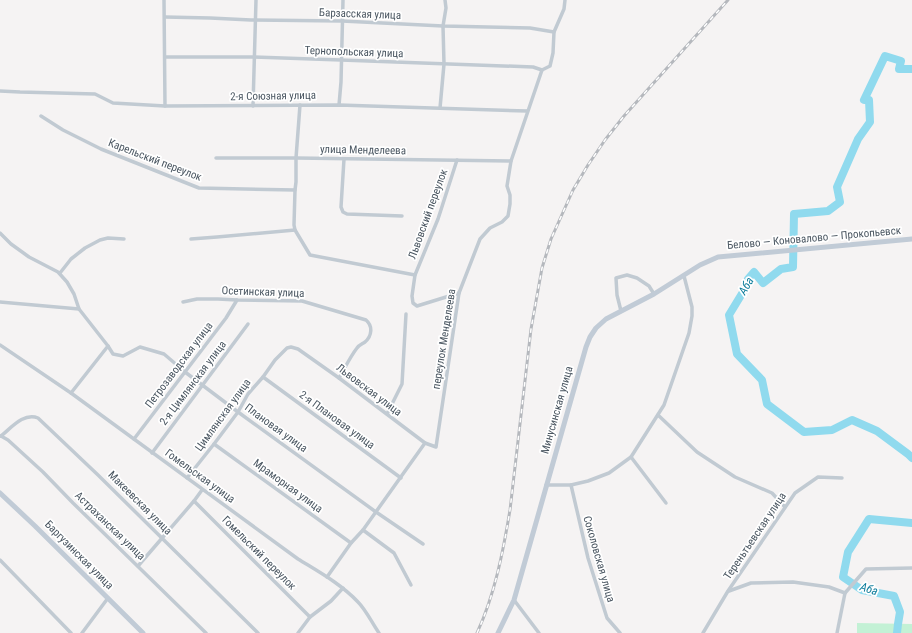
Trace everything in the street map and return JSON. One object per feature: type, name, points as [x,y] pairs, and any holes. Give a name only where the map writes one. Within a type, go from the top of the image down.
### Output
[{"type":"main road","name":"Белово — Коновалово — Прокопьевск","points":[[718,257],[912,239]]},
{"type":"main road","name":"Минусинская улица","points":[[498,633],[514,600],[590,337],[596,328],[606,319],[654,294],[700,265],[718,257]]},
{"type":"main road","name":"Баргузинская улица","points":[[0,493],[36,526],[143,633]]},
{"type":"street","points":[[164,0],[165,106]]},
{"type":"street","points":[[253,106],[256,0]]},
{"type":"street","points":[[338,105],[341,60],[342,0]]},
{"type":"street","points":[[440,108],[444,64],[443,26],[446,8],[445,0]]},
{"type":"street","name":"переулок Менделеева","points":[[436,448],[459,292],[480,239],[490,228],[502,222],[508,216],[510,195],[507,186],[510,161],[542,70],[550,66],[553,53],[554,32],[564,9],[565,0]]},
{"type":"street","name":"Барзасская улица","points":[[164,16],[533,28],[554,32]]},
{"type":"street","name":"Тернопольская улица","points":[[165,57],[254,57],[533,67],[542,70]]},
{"type":"street","name":"2-я Союзная улица","points":[[0,91],[95,94],[113,103],[165,106],[338,105],[527,111]]},
{"type":"street","points":[[300,105],[296,158],[294,225],[295,230],[310,255],[415,275]]},
{"type":"street","name":"Карельский переулок","points":[[41,116],[63,130],[101,150],[198,188],[295,190]]},
{"type":"street","name":"улица Менделеева","points":[[216,158],[510,161]]},
{"type":"street","points":[[344,159],[343,212],[347,214],[402,216]]},
{"type":"street","name":"Львовский переулок","points":[[457,160],[438,219],[415,275],[412,296],[413,303],[417,306],[459,292]]},
{"type":"street","points":[[191,238],[295,230]]},
{"type":"street","points":[[0,233],[11,244],[29,257],[60,273],[74,294],[79,309],[108,346],[71,393]]},
{"type":"street","points":[[60,273],[71,259],[85,248],[100,240],[108,238],[124,239]]},
{"type":"street","points":[[621,311],[617,296],[616,278],[627,275],[637,278],[649,286],[654,294]]},
{"type":"street","points":[[546,485],[571,486],[588,481],[609,473],[631,457],[667,399],[690,333],[692,308],[684,276]]},
{"type":"street","name":"Осетинская улица","points":[[183,302],[197,299],[302,301],[366,320],[370,323],[370,335],[366,341],[358,347],[339,378]]},
{"type":"street","name":"Петрозаводская улица","points":[[134,439],[226,318],[237,300]]},
{"type":"street","points":[[0,302],[79,309]]},
{"type":"street","points":[[387,414],[402,384],[406,314]]},
{"type":"street","name":"2-я Цимлянская улица","points":[[152,452],[248,324]]},
{"type":"street","name":"Гомельская улица","points":[[0,345],[71,393],[298,559],[343,588],[359,603],[379,633]]},
{"type":"street","name":"Плановая улица","points":[[108,346],[113,354],[123,356],[140,347],[164,354],[185,372],[238,412],[376,512],[423,544]]},
{"type":"street","name":"Львовская улица","points":[[291,347],[298,349],[425,443],[436,448]]},
{"type":"street","name":"Цимлянская улица","points":[[187,478],[238,412],[248,394],[275,360],[287,348],[291,347]]},
{"type":"street","name":"2-я Плановая улица","points":[[263,377],[401,478]]},
{"type":"street","points":[[658,415],[696,452],[735,477],[772,493],[785,507]]},
{"type":"street","name":"Макеевская улица","points":[[1,436],[24,418],[34,416],[38,418],[258,633]]},
{"type":"street","name":"Астраханская улица","points":[[1,436],[8,440],[43,472],[206,633]]},
{"type":"street","points":[[327,577],[351,543],[363,530],[425,443]]},
{"type":"street","name":"Мраморная улица","points":[[214,444],[351,543]]},
{"type":"street","points":[[631,457],[666,503]]},
{"type":"street","name":"Тереньтьевская улица","points":[[703,633],[728,591],[795,493],[818,477],[842,478]]},
{"type":"street","name":"Соколовская улица","points":[[571,486],[588,558],[607,618],[620,633]]},
{"type":"street","points":[[138,566],[202,490]]},
{"type":"street","name":"Гомельский переулок","points":[[194,501],[310,617]]},
{"type":"street","points":[[363,530],[394,553],[411,585]]},
{"type":"street","points":[[0,560],[71,633]]},
{"type":"street","points":[[837,633],[845,593],[866,569],[912,568]]},
{"type":"street","points":[[728,591],[751,583],[794,582],[829,588],[845,593]]},
{"type":"street","points":[[298,633],[310,617],[331,601],[343,588]]},
{"type":"street","points":[[82,633],[108,598]]},
{"type":"street","points":[[514,600],[539,633]]},
{"type":"green space","points":[[857,623],[912,624],[912,633],[857,633]]},
{"type":"waterway","name":"Аба","points":[[912,69],[899,69],[901,61],[885,56],[864,100],[869,100],[870,122],[858,139],[837,187],[840,202],[828,211],[794,214],[793,267],[781,269],[763,283],[754,272],[748,279],[743,292],[729,315],[737,354],[762,380],[767,404],[804,432],[832,430],[852,420],[877,431],[912,458]]},
{"type":"waterway","name":"Аба","points":[[897,633],[900,612],[894,596],[862,590],[843,577],[848,552],[869,519],[912,523]]},
{"type":"railway","points":[[477,633],[494,588],[510,510],[531,329],[542,268],[551,239],[573,190],[605,140],[624,116],[728,0]]}]
